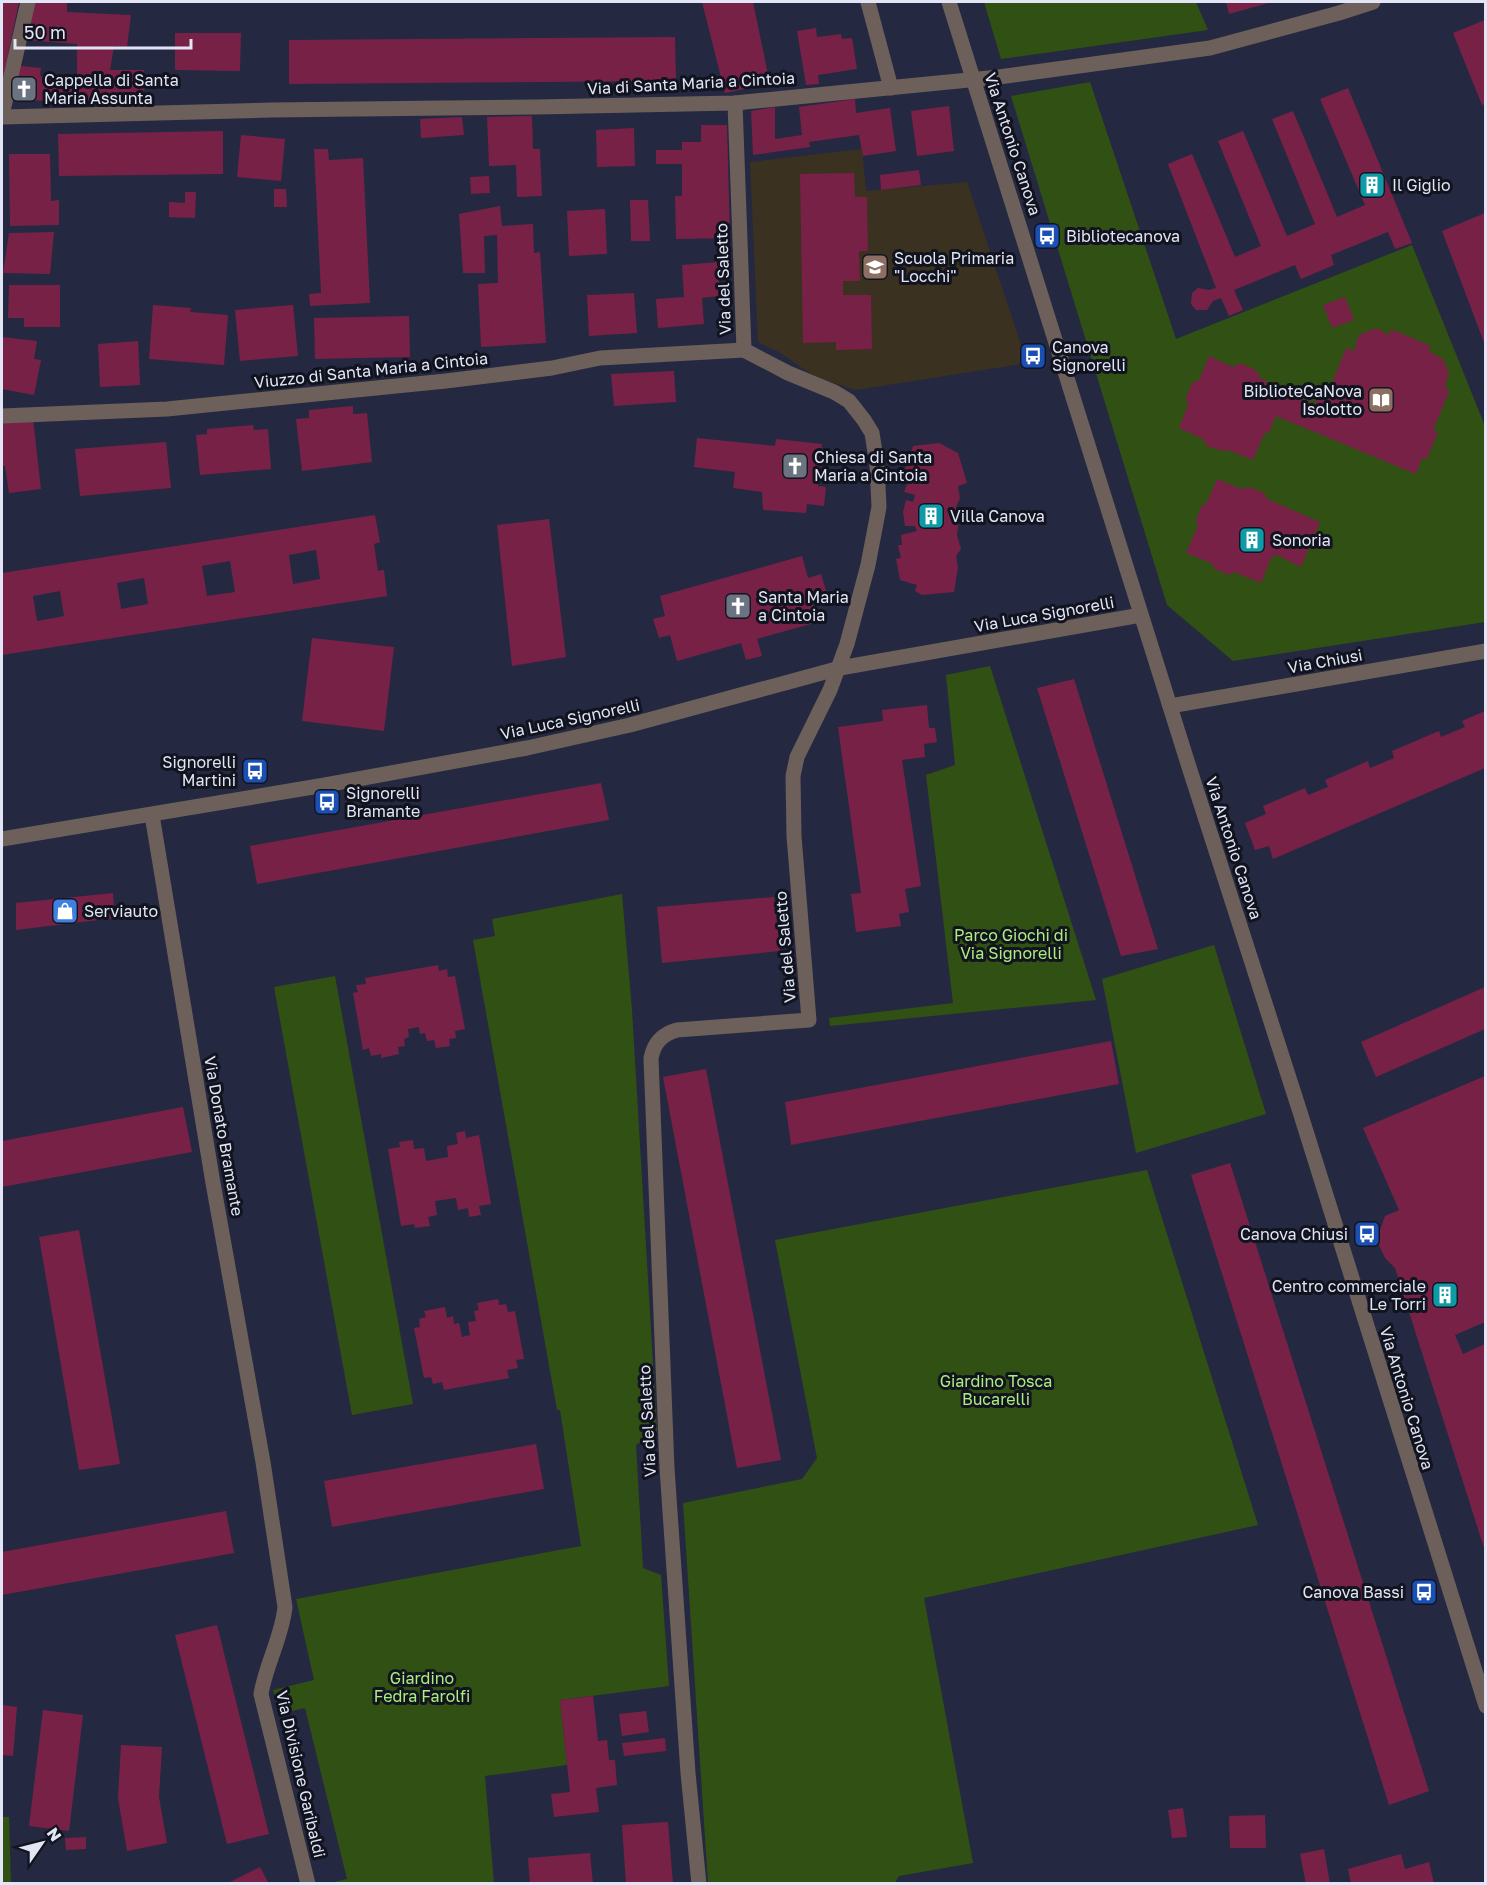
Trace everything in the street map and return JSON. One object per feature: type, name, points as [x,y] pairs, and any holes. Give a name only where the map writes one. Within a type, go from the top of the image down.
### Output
[{"type":"street","points":[[2,116],[28,2]]},
{"type":"street","points":[[868,2],[891,88]]},
{"type":"street","name":"Via Antonio Canova","points":[[949,2],[1141,615],[1297,1102],[1485,1706]]},
{"type":"street","name":"Via di Santa Maria a Cintoia","points":[[2,116],[735,103],[974,80],[1210,48],[1373,2]]},
{"type":"street","name":"Via del Saletto","points":[[699,1884],[688,1773],[667,1468],[651,1058],[659,1039],[668,1032],[809,1020],[794,836],[793,776],[797,757],[840,668],[868,565],[879,507],[877,465],[872,433],[849,401],[744,350],[735,103]]},
{"type":"street","name":"Viuzzo di Santa Maria a Cintoia","points":[[2,416],[167,409],[446,381],[552,368],[600,358],[744,350]]},
{"type":"street","name":"Via Luca Signorelli","points":[[2,840],[527,748],[650,720],[840,668],[1141,615]]},
{"type":"street","name":"Via Chiusi","points":[[1170,706],[1485,651]]},
{"type":"street","name":"Via Donato Bramante","points":[[152,815],[215,1194],[263,1462]]},
{"type":"street","name":"Via Divisione Garibaldi","points":[[263,1462],[285,1607],[279,1636],[264,1677],[261,1694],[308,1884]]},
{"type":"shaded area","name":"Scuola Primaria \"Locchi\"","points":[[862,149],[866,191],[967,182],[1027,363],[856,390],[815,377],[779,352],[758,342],[750,162]]},
{"type":"green space","points":[[984,2],[1196,2],[1208,30],[1001,59]]},
{"type":"green space","points":[[1090,82],[1176,339],[1412,245],[1485,426],[1485,622],[1233,661],[1167,605],[1011,96]]},
{"type":"green space","name":"Parco Giochi di Via Signorelli","points":[[990,666],[1096,1000],[830,1026],[829,1018],[953,1003],[926,775],[955,765],[946,675]]},
{"type":"green space","name":"Giardino Fedra Farolfi","points":[[622,894],[632,1010],[657,1431],[636,1445],[643,1568],[661,1575],[669,1686],[560,1700],[567,1765],[485,1776],[494,1884],[330,1883],[347,1879],[305,1708],[279,1714],[273,1690],[314,1680],[296,1599],[581,1546],[560,1410],[557,1410],[473,940],[495,936],[492,919]]},
{"type":"green space","points":[[1214,945],[1266,1114],[1136,1153],[1102,979]]},
{"type":"green space","points":[[335,976],[413,1404],[352,1415],[274,987]]},
{"type":"green space","name":"Giardino Tosca Bucarelli","points":[[1147,1170],[1258,1525],[924,1598],[973,1863],[899,1876],[895,1883],[708,1883],[683,1503],[802,1479],[817,1458],[775,1240]]},
{"type":"green space","points":[[2,1817],[9,1817],[11,1883],[2,1883]]},
{"type":"building","points":[[2,2],[19,2],[2,83]]},
{"type":"building","points":[[33,2],[67,2],[67,12],[131,15],[127,47],[114,46],[110,70],[144,70],[143,107],[14,99],[16,78],[21,66],[41,68],[40,76],[77,78],[77,44],[25,40]]},
{"type":"building","points":[[702,2],[753,2],[770,84],[725,93]]},
{"type":"building","points":[[1226,2],[1272,2],[1229,14]]},
{"type":"building","points":[[1485,20],[1485,104],[1482,105],[1453,33]]},
{"type":"building","points":[[816,28],[817,37],[841,34],[842,39],[852,38],[857,69],[818,75],[819,84],[806,85],[797,31]]},
{"type":"building","points":[[175,33],[241,33],[240,71],[175,70]]},
{"type":"building","points":[[675,37],[676,81],[289,84],[289,40]]},
{"type":"building","name":"Il Giglio","points":[[1348,88],[1412,243],[1395,249],[1388,232],[1331,255],[1334,265],[1301,279],[1295,265],[1234,290],[1243,310],[1229,316],[1221,298],[1213,301],[1207,310],[1196,310],[1191,304],[1192,293],[1198,288],[1209,290],[1216,288],[1168,164],[1192,154],[1235,257],[1261,246],[1218,141],[1243,131],[1287,236],[1315,224],[1272,119],[1293,111],[1337,217],[1365,205],[1320,99]]},
{"type":"building","points":[[855,99],[856,113],[890,108],[896,151],[863,156],[859,135],[809,142],[810,147],[753,155],[751,111],[775,107],[775,139],[802,135],[799,107]]},
{"type":"building","points":[[949,106],[954,151],[917,156],[911,111]]},
{"type":"building","points":[[532,116],[533,149],[540,149],[542,196],[517,197],[516,165],[489,166],[487,117]]},
{"type":"building","points":[[462,117],[464,135],[421,138],[420,119]]},
{"type":"building","points":[[701,125],[727,125],[730,238],[676,239],[675,196],[682,196],[682,164],[656,164],[656,150],[682,150],[682,142],[701,142]]},
{"type":"building","points":[[634,128],[635,166],[597,167],[596,130]]},
{"type":"building","points":[[223,131],[223,174],[59,176],[58,134]]},
{"type":"building","points":[[241,135],[285,139],[281,181],[237,177]]},
{"type":"building","points":[[314,149],[328,149],[329,160],[363,158],[370,303],[310,306],[309,294],[321,293]]},
{"type":"building","points":[[9,154],[50,154],[51,201],[59,200],[59,225],[10,226]]},
{"type":"building","points":[[919,170],[921,185],[881,190],[880,175]]},
{"type":"building","points":[[854,173],[855,197],[867,197],[868,251],[859,251],[860,281],[843,281],[843,295],[871,295],[872,349],[836,350],[836,342],[803,343],[800,174]]},
{"type":"building","points":[[489,176],[490,193],[471,194],[470,177]]},
{"type":"building","points":[[274,189],[286,189],[287,207],[274,207]]},
{"type":"building","points":[[185,192],[196,192],[195,218],[169,217],[169,202],[185,203]]},
{"type":"building","points":[[630,200],[648,200],[650,241],[631,241]]},
{"type":"building","points":[[500,206],[502,226],[533,224],[534,253],[540,252],[546,343],[481,347],[478,284],[498,283],[497,235],[484,236],[485,273],[463,273],[459,214]]},
{"type":"building","points":[[605,209],[607,254],[569,256],[567,211]]},
{"type":"building","points":[[1485,213],[1485,345],[1442,231]]},
{"type":"building","points":[[54,232],[50,274],[3,273],[9,233]]},
{"type":"building","points":[[718,262],[720,296],[702,298],[704,324],[658,328],[656,299],[684,297],[682,265]]},
{"type":"building","points":[[9,285],[60,285],[60,327],[24,327],[24,318],[8,318]]},
{"type":"building","points":[[634,293],[637,333],[589,336],[587,295]]},
{"type":"building","points":[[1345,297],[1354,320],[1332,328],[1323,305]]},
{"type":"building","points":[[153,305],[191,308],[190,312],[228,315],[224,365],[149,359]]},
{"type":"building","points":[[293,305],[298,356],[240,361],[235,310]]},
{"type":"building","points":[[409,316],[410,357],[315,359],[314,318]]},
{"type":"building","name":"BiblioteCaNova Isolotto","points":[[1376,328],[1389,335],[1391,329],[1431,346],[1428,351],[1443,359],[1449,373],[1445,385],[1449,392],[1433,430],[1438,432],[1427,459],[1422,458],[1416,474],[1276,416],[1269,432],[1264,434],[1253,460],[1228,450],[1223,451],[1207,446],[1203,439],[1179,428],[1188,405],[1186,398],[1192,383],[1199,380],[1209,356],[1233,367],[1240,363],[1256,370],[1260,378],[1267,381],[1266,384],[1315,404],[1324,383],[1331,386],[1346,348],[1354,351],[1359,335]]},
{"type":"building","points":[[2,337],[37,341],[34,359],[41,360],[34,395],[2,389]]},
{"type":"building","points":[[138,341],[140,385],[100,387],[98,344]]},
{"type":"building","points":[[674,371],[676,402],[614,406],[611,374]]},
{"type":"building","points":[[353,406],[353,414],[367,413],[372,462],[302,471],[296,419],[309,418],[309,410]]},
{"type":"building","points":[[33,419],[41,489],[9,493],[5,466],[2,466],[2,422]]},
{"type":"building","points":[[253,425],[254,430],[268,429],[271,469],[200,475],[196,435],[207,434],[207,429]]},
{"type":"building","points":[[697,438],[775,446],[776,439],[822,444],[818,486],[826,487],[824,506],[807,504],[806,513],[763,510],[762,492],[733,488],[735,472],[694,467]]},
{"type":"building","points":[[166,442],[171,488],[80,496],[75,449]]},
{"type":"building","name":"Villa Canova","points":[[939,443],[958,453],[967,483],[958,486],[960,498],[956,507],[959,521],[957,535],[961,549],[956,556],[958,567],[954,592],[922,595],[915,591],[917,585],[900,580],[896,559],[901,558],[898,545],[902,545],[901,535],[917,531],[915,526],[905,526],[903,512],[906,500],[913,502],[915,495],[904,492],[908,482],[902,478],[913,446]]},
{"type":"building","name":"Sonoria","points":[[1217,479],[1242,489],[1249,487],[1264,493],[1267,499],[1320,522],[1301,567],[1277,555],[1271,558],[1261,583],[1234,572],[1229,575],[1215,569],[1211,563],[1186,553],[1198,526],[1196,521],[1201,506],[1206,504]]},
{"type":"building","points":[[375,515],[380,542],[374,544],[378,571],[384,570],[387,596],[2,655],[2,573]],"holes":[[[316,550],[320,579],[293,584],[289,555]],[[230,561],[235,592],[207,596],[202,566]],[[144,578],[148,604],[121,609],[117,583]],[[60,591],[64,616],[37,621],[33,596]]]},
{"type":"building","points":[[549,519],[566,657],[512,666],[497,525]]},
{"type":"building","name":"Santa Maria a Cintoia","points":[[802,556],[808,578],[821,574],[826,591],[810,595],[818,622],[757,639],[762,656],[746,660],[741,643],[677,661],[670,635],[659,638],[653,619],[665,616],[660,596]]},
{"type":"building","points":[[312,638],[394,647],[384,731],[302,721]]},
{"type":"building","points":[[1074,679],[1158,949],[1121,956],[1037,688]]},
{"type":"building","points":[[927,705],[929,728],[935,728],[937,742],[924,744],[925,757],[902,760],[921,886],[905,889],[909,912],[899,914],[901,926],[856,932],[851,894],[861,893],[838,727],[883,721],[882,710]]},
{"type":"building","points":[[1485,711],[1485,768],[1273,859],[1269,846],[1255,850],[1245,823],[1266,814],[1263,806],[1305,788],[1308,795],[1328,787],[1325,780],[1368,761],[1370,768],[1394,758],[1392,751],[1439,731],[1441,737],[1465,727],[1462,721]]},
{"type":"building","points":[[601,783],[609,820],[257,884],[250,846]]},
{"type":"building","name":"Serviauto","points":[[113,893],[115,918],[16,930],[16,903]]},
{"type":"building","points":[[774,897],[780,951],[662,963],[657,907]]},
{"type":"building","points":[[438,965],[439,971],[447,969],[448,977],[455,976],[465,1029],[455,1031],[456,1038],[449,1039],[450,1046],[436,1048],[434,1040],[427,1041],[425,1033],[420,1034],[419,1027],[408,1029],[409,1037],[404,1039],[405,1046],[398,1047],[399,1054],[381,1058],[381,1054],[371,1056],[369,1048],[363,1050],[353,993],[358,992],[356,985],[366,984],[365,978]]},
{"type":"building","points":[[1485,987],[1485,1029],[1376,1077],[1361,1042]]},
{"type":"building","points":[[1111,1041],[1119,1084],[791,1145],[785,1102]]},
{"type":"building","points":[[706,1069],[781,1460],[737,1468],[663,1077]]},
{"type":"building","name":"Centro commerciale Le Torri","points":[[1485,1076],[1485,1322],[1455,1335],[1463,1354],[1485,1344],[1485,1551],[1395,1268],[1385,1258],[1379,1245],[1380,1230],[1385,1216],[1399,1210],[1363,1128]]},
{"type":"building","points":[[183,1107],[192,1152],[2,1187],[2,1141]]},
{"type":"building","points":[[465,1131],[466,1138],[479,1135],[491,1204],[479,1206],[481,1215],[469,1217],[468,1208],[458,1210],[456,1198],[435,1201],[437,1215],[428,1217],[430,1226],[415,1228],[414,1224],[401,1226],[388,1149],[400,1147],[399,1142],[413,1140],[414,1149],[424,1148],[426,1161],[448,1157],[447,1146],[458,1144],[456,1133]]},
{"type":"building","points":[[1230,1163],[1429,1791],[1389,1805],[1191,1175]]},
{"type":"building","points":[[79,1230],[120,1464],[79,1470],[39,1237]]},
{"type":"building","points":[[498,1299],[499,1305],[506,1304],[508,1312],[515,1311],[524,1359],[516,1360],[518,1368],[507,1370],[509,1378],[444,1390],[442,1382],[433,1384],[431,1377],[424,1378],[414,1328],[420,1327],[419,1319],[426,1317],[424,1311],[445,1307],[447,1318],[453,1316],[454,1324],[459,1323],[462,1337],[470,1335],[468,1322],[476,1321],[474,1311],[479,1310],[477,1303]]},
{"type":"building","points":[[536,1444],[544,1489],[332,1527],[324,1481]]},
{"type":"building","points":[[226,1511],[234,1553],[2,1595],[2,1552]]},
{"type":"building","points":[[217,1625],[269,1834],[227,1844],[175,1635]]},
{"type":"building","points":[[593,1696],[598,1741],[607,1740],[609,1760],[615,1760],[617,1785],[596,1788],[599,1812],[554,1817],[551,1794],[570,1792],[560,1700]]},
{"type":"building","points":[[2,1705],[17,1707],[13,1756],[2,1755]]},
{"type":"building","points":[[43,1710],[83,1715],[69,1831],[29,1826]]},
{"type":"building","points":[[646,1711],[649,1732],[622,1736],[619,1714]]},
{"type":"building","points":[[665,1738],[666,1751],[624,1756],[622,1743]]},
{"type":"building","points":[[121,1745],[162,1747],[159,1797],[167,1843],[127,1851],[118,1798]]},
{"type":"building","points":[[1183,1808],[1187,1837],[1172,1838],[1168,1810]]},
{"type":"building","points":[[1265,1815],[1266,1848],[1230,1848],[1229,1816]]},
{"type":"building","points":[[668,1822],[673,1884],[626,1884],[622,1825]]},
{"type":"building","points":[[86,1837],[86,1849],[66,1850],[65,1838]]},
{"type":"building","points":[[1324,1849],[1330,1884],[1306,1884],[1300,1854]]},
{"type":"building","points":[[590,1853],[593,1884],[530,1884],[528,1858]]},
{"type":"building","points":[[1401,1854],[1405,1869],[1429,1862],[1434,1884],[1351,1884],[1348,1869]]},
{"type":"building","points":[[260,1867],[269,1884],[226,1884]]},
{"type":"place","name":"Cappella di Santa Maria Assunta","points":[[24,89]]},
{"type":"place","name":"Il Giglio","points":[[1372,185]]},
{"type":"place","name":"Bibliotecanova","points":[[1047,236]]},
{"type":"place","name":"Scuola Primaria \"Locchi\"","points":[[875,267]]},
{"type":"place","name":"Canova Signorelli","points":[[1033,356]]},
{"type":"place","name":"BiblioteCaNova Isolotto","points":[[1381,400]]},
{"type":"place","name":"Chiesa di Santa Maria a Cintoia","points":[[795,466]]},
{"type":"place","name":"Villa Canova","points":[[931,516]]},
{"type":"place","name":"Sonoria","points":[[1252,540]]},
{"type":"place","name":"Santa Maria a Cintoia","points":[[738,606]]},
{"type":"place","name":"Signorelli Martini","points":[[255,771]]},
{"type":"place","name":"Signorelli Bramante","points":[[327,802]]},
{"type":"place","name":"Serviauto","points":[[65,911]]},
{"type":"place","name":"Canova Chiusi","points":[[1367,1234]]},
{"type":"place","name":"Centro commerciale Le Torri","points":[[1445,1295]]},
{"type":"place","name":"Canova Bassi","points":[[1424,1592]]}]
